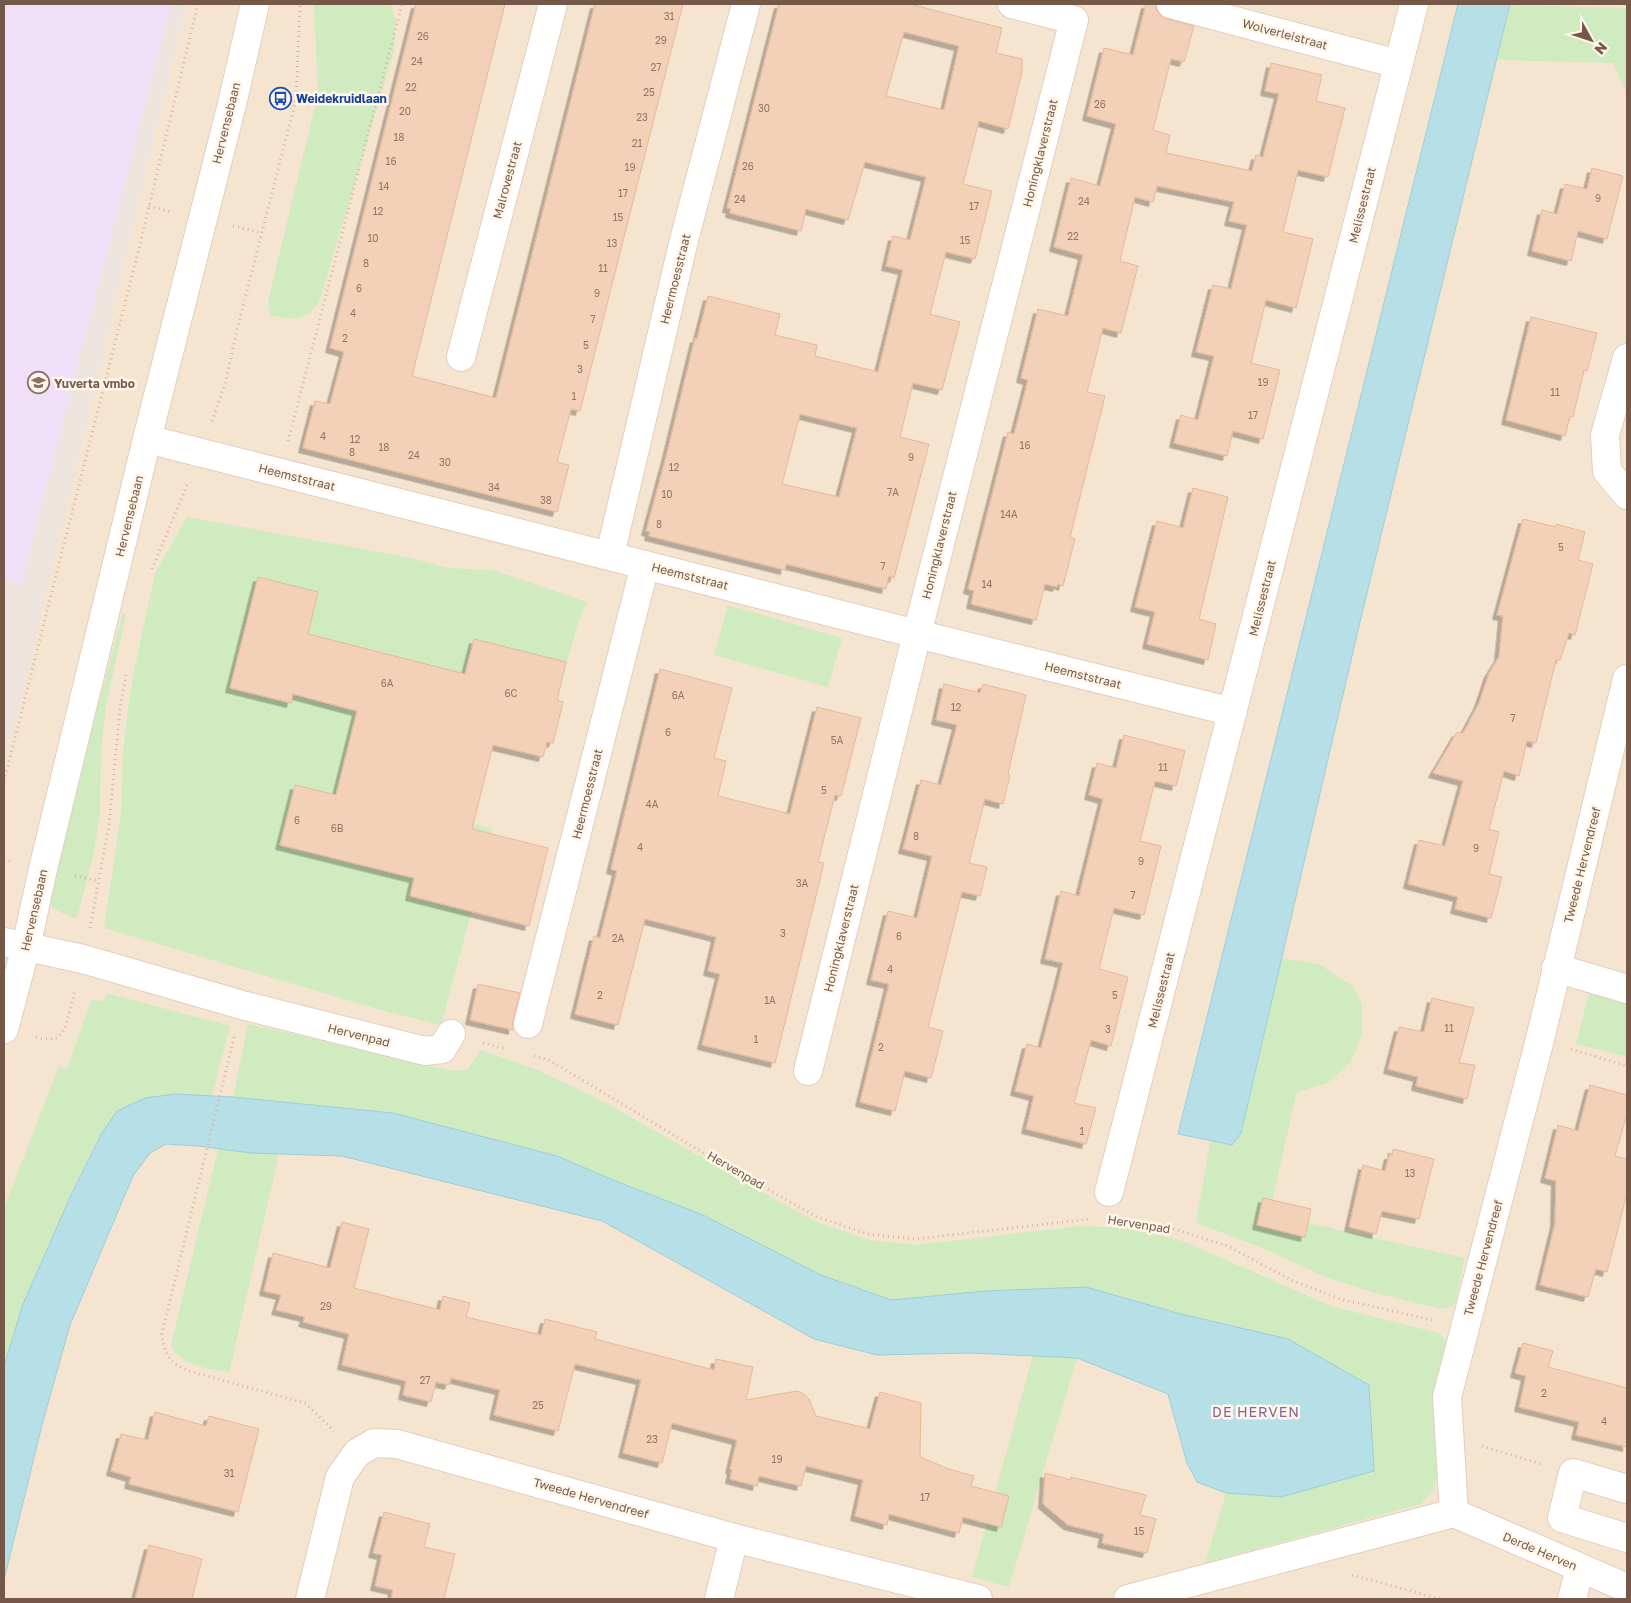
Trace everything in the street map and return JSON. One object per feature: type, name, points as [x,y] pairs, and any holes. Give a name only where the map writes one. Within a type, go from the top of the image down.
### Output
[{"type":"street","name":"Hervensebaan","points":[[4,1029],[15,944],[43,869],[255,4]]},
{"type":"street","name":"Malrovestraat","points":[[461,357],[553,4]]},
{"type":"street","name":"Heermoesstraat","points":[[610,555],[683,244],[746,4]]},
{"type":"street","name":"Honingklaverstraat","points":[[808,1071],[917,634],[1074,20],[1012,4]]},
{"type":"street","name":"Wolverleistraat","points":[[1171,4],[1398,64]]},
{"type":"street","name":"Melissestraat","points":[[1109,1192],[1414,4]]},
{"type":"street","points":[[1627,358],[1605,435],[1607,471],[1627,495]]},
{"type":"street","name":"Heemststraat","points":[[148,439],[1233,712]]},
{"type":"street","name":"Heermoesstraat","points":[[528,1024],[645,565]]},
{"type":"street","name":"Tweede Hervendreef","points":[[1454,1513],[1447,1397],[1540,1039],[1627,679]]},
{"type":"street","name":"Hervenpad","points":[[15,944],[83,959],[242,1005],[425,1051],[442,1049],[451,1034]]},
{"type":"street","points":[[1556,968],[1627,989]]},
{"type":"street","name":"Tweede Hervendreef","points":[[357,1453],[374,1443],[397,1444],[734,1538],[978,1599]]},
{"type":"street","points":[[310,1599],[340,1477],[357,1453]]},
{"type":"street","points":[[1627,1489],[1573,1473],[1562,1518],[1627,1538]]},
{"type":"street","points":[[1128,1599],[1454,1513]]},
{"type":"street","name":"Derde Herven","points":[[1454,1513],[1627,1588]]},
{"type":"street","points":[[718,1599],[734,1538]]},
{"type":"street","points":[[1572,1599],[1580,1568]]},
{"type":"path","points":[[4,781],[139,248],[198,4]]},
{"type":"path","points":[[280,472],[402,4]]},
{"type":"path","points":[[4,1029],[44,1039],[57,1038],[65,1029],[83,959]]},
{"type":"path","points":[[451,1034],[512,1050]]},
{"type":"path","points":[[1540,1039],[1627,1066]]},
{"type":"path","name":"Hervenpad","points":[[530,1055],[548,1060],[699,1150],[817,1217],[868,1234],[916,1239],[1098,1219]]},
{"type":"path","points":[[229,1056],[162,1334],[164,1352],[175,1366],[188,1371],[305,1403],[357,1453]]},
{"type":"path","name":"Hervenpad","points":[[1124,1221],[1161,1225],[1228,1246],[1291,1280],[1340,1300],[1464,1328]]},
{"type":"path","points":[[1449,1436],[1573,1473]]},
{"type":"path","points":[[1344,1573],[1440,1599]]},
{"type":"shaded area","points":[[4,4],[1627,4],[1627,1599],[4,1599]]},
{"type":"shaded area","name":"Yuverta vmbo","points":[[4,4],[186,4],[4,772]]},
{"type":"shaded area","name":"Yuverta vmbo","points":[[4,4],[171,4],[21,584],[4,579]]},
{"type":"green space","points":[[314,4],[391,4],[396,22],[394,51],[320,300],[309,313],[293,319],[270,315],[268,301],[318,94]]},
{"type":"green space","points":[[1510,5],[1627,8],[1627,93],[1613,63],[1496,60]]},
{"type":"green space","points":[[187,517],[412,558],[448,568],[493,570],[587,602],[577,626],[543,752],[488,739],[467,822],[492,829],[441,1025],[384,1011],[104,928],[121,813],[123,752],[135,666],[155,573]]},
{"type":"green space","points":[[728,605],[842,638],[828,687],[714,655]]},
{"type":"green space","points":[[123,612],[126,615],[106,705],[101,750],[100,812],[94,852],[77,918],[60,912],[46,901]]},
{"type":"green space","points":[[1281,958],[1319,964],[1354,987],[1362,1005],[1362,1033],[1352,1060],[1328,1083],[1297,1092],[1269,1214],[1465,1258],[1455,1304],[1447,1308],[1441,1309],[1375,1293],[1328,1278],[1260,1247],[1196,1223],[1210,1142],[1232,1145],[1241,1133]]},
{"type":"green space","points":[[107,993],[230,1026],[212,1096],[176,1094],[72,1193],[23,1304],[4,1366],[4,1208],[59,1066],[67,1069],[91,1000],[104,1001]]},
{"type":"green space","points":[[1589,993],[1627,1003],[1627,1057],[1576,1044]]},
{"type":"green space","points":[[248,1024],[454,1071],[468,1069],[481,1050],[535,1069],[599,1099],[814,1221],[869,1240],[916,1245],[1080,1226],[1129,1228],[1183,1241],[1331,1306],[1439,1333],[1448,1343],[1440,1463],[1434,1489],[1420,1505],[1205,1563],[1226,1493],[1281,1497],[1181,1314],[1086,1287],[985,1291],[891,1300],[821,1275],[703,1215],[557,1156],[393,1113],[233,1097]]},
{"type":"green space","points":[[218,1149],[279,1154],[229,1373],[204,1368],[189,1362],[182,1358],[171,1345]]},
{"type":"green space","points":[[1033,1355],[1077,1358],[1009,1587],[972,1577]]},
{"type":"water","points":[[1458,4],[1510,4],[1359,626],[1241,1133],[1232,1145],[1178,1134]]},
{"type":"water","points":[[176,1094],[233,1097],[393,1113],[557,1156],[703,1215],[821,1275],[891,1300],[985,1291],[1086,1287],[1181,1314],[1288,1339],[1369,1385],[1374,1471],[1281,1497],[1226,1493],[1197,1482],[1187,1463],[1168,1394],[1077,1358],[971,1353],[877,1355],[814,1339],[602,1221],[342,1156],[251,1153],[166,1144],[150,1153],[133,1176],[70,1325],[43,1421],[4,1580],[4,1366],[23,1304],[72,1193],[102,1133],[117,1111],[145,1098]]},
{"type":"building","points":[[416,4],[505,4],[412,376],[496,398],[595,4],[683,4],[580,411],[571,409],[557,462],[569,465],[557,512],[303,448],[315,401],[330,404],[344,352],[330,348]]},
{"type":"building","points":[[779,4],[910,4],[1002,28],[996,53],[1022,59],[1022,72],[1008,129],[979,121],[963,184],[992,191],[975,259],[946,252],[930,314],[960,322],[942,390],[913,383],[900,437],[929,444],[894,578],[889,576],[886,589],[786,564],[785,570],[649,536],[650,532],[646,531],[695,338],[697,339],[708,296],[780,314],[775,335],[817,345],[815,356],[878,372],[903,270],[886,266],[893,236],[910,240],[926,177],[865,162],[848,220],[806,209],[801,231],[730,213],[731,209],[727,208]],"holes":[[[904,32],[959,46],[944,110],[886,96]],[[800,414],[857,428],[839,497],[782,484]]]},
{"type":"building","points":[[1146,4],[1156,4],[1156,9],[1160,15],[1167,19],[1194,26],[1184,62],[1171,59],[1153,130],[1170,135],[1166,153],[1252,171],[1256,155],[1263,157],[1279,94],[1265,91],[1271,63],[1322,75],[1316,101],[1345,108],[1328,177],[1298,170],[1283,232],[1313,239],[1296,308],[1266,300],[1251,363],[1280,370],[1263,439],[1233,431],[1227,456],[1174,443],[1181,415],[1198,420],[1214,356],[1196,352],[1213,285],[1231,289],[1247,225],[1229,221],[1234,202],[1157,186],[1153,202],[1135,197],[1120,261],[1138,266],[1121,333],[1103,328],[1087,392],[1105,396],[1070,537],[1075,539],[1063,586],[1058,584],[1057,587],[1045,584],[1036,620],[971,604],[974,591],[968,589],[1008,432],[1014,434],[1028,380],[1021,378],[1038,309],[1068,316],[1083,255],[1054,247],[1071,178],[1100,186],[1116,124],[1087,116],[1104,48],[1133,55]]},
{"type":"building","points":[[1592,168],[1623,176],[1607,239],[1578,231],[1571,261],[1532,251],[1542,210],[1557,214],[1565,184],[1587,189]]},
{"type":"building","points":[[1531,317],[1597,333],[1587,371],[1584,370],[1573,417],[1570,416],[1565,436],[1506,420]]},
{"type":"building","points":[[1193,488],[1228,497],[1199,619],[1216,624],[1208,660],[1147,644],[1155,612],[1135,607],[1157,521],[1183,528]]},
{"type":"building","points":[[1523,519],[1556,527],[1556,524],[1585,532],[1578,560],[1593,564],[1575,635],[1569,633],[1560,660],[1556,660],[1536,743],[1527,741],[1519,776],[1504,771],[1489,829],[1499,832],[1489,874],[1502,877],[1491,918],[1455,909],[1458,897],[1408,884],[1419,840],[1445,846],[1463,781],[1433,773],[1457,732],[1463,733],[1479,703],[1489,673],[1499,657],[1503,616],[1497,615]]},
{"type":"building","points":[[258,577],[318,592],[308,634],[465,674],[474,639],[566,662],[557,700],[563,702],[553,743],[547,742],[543,757],[493,745],[472,829],[548,848],[529,926],[410,896],[414,878],[280,845],[295,785],[336,795],[357,711],[293,694],[291,703],[230,688]]},
{"type":"building","points":[[660,669],[732,688],[714,758],[726,761],[718,796],[790,814],[817,707],[861,718],[841,796],[835,795],[818,862],[824,863],[775,1063],[702,1045],[720,974],[708,971],[716,937],[645,919],[618,1025],[575,1014],[594,936],[600,938],[617,871],[611,869]]},
{"type":"building","points":[[944,684],[980,693],[983,684],[1026,695],[1003,804],[985,799],[969,863],[987,867],[980,896],[962,892],[928,1027],[943,1031],[931,1078],[905,1071],[895,1111],[860,1102],[889,984],[871,980],[888,911],[917,918],[932,856],[903,849],[921,780],[941,785],[957,725],[936,720]]},
{"type":"building","points":[[1124,735],[1185,751],[1176,786],[1155,781],[1140,841],[1161,846],[1144,915],[1114,908],[1099,969],[1128,977],[1111,1046],[1091,1040],[1074,1103],[1096,1108],[1086,1144],[1026,1129],[1034,1096],[1015,1091],[1027,1044],[1041,1048],[1063,963],[1045,959],[1061,891],[1079,896],[1103,799],[1089,795],[1097,763],[1116,768]]},
{"type":"building","points":[[478,984],[520,993],[513,1020],[513,1030],[470,1020]]},
{"type":"building","points":[[1432,998],[1474,1008],[1459,1063],[1475,1065],[1467,1099],[1416,1086],[1418,1077],[1388,1069],[1399,1027],[1424,1032]]},
{"type":"building","points":[[1590,1085],[1627,1095],[1627,1114],[1615,1156],[1627,1159],[1627,1193],[1607,1272],[1596,1269],[1588,1297],[1540,1285],[1555,1223],[1556,1181],[1545,1178],[1558,1125],[1578,1131]]},
{"type":"building","points":[[1393,1149],[1434,1159],[1419,1219],[1382,1211],[1376,1234],[1349,1227],[1363,1165],[1385,1171],[1389,1155],[1392,1155]]},
{"type":"building","points":[[1263,1198],[1311,1209],[1305,1237],[1257,1225]]},
{"type":"building","points":[[342,1222],[369,1229],[354,1288],[440,1310],[443,1296],[470,1303],[466,1317],[541,1335],[545,1319],[597,1332],[595,1339],[714,1370],[716,1359],[753,1367],[746,1400],[797,1391],[809,1399],[816,1416],[870,1429],[880,1392],[921,1403],[920,1457],[949,1469],[974,1476],[971,1486],[1009,1496],[1001,1527],[963,1517],[959,1533],[889,1514],[887,1525],[855,1516],[863,1480],[806,1466],[801,1486],[759,1476],[757,1486],[730,1479],[732,1470],[730,1469],[737,1440],[672,1423],[662,1463],[623,1453],[641,1380],[575,1364],[558,1431],[494,1415],[500,1390],[451,1378],[449,1385],[436,1382],[431,1402],[403,1395],[406,1381],[342,1365],[349,1334],[303,1322],[305,1317],[276,1310],[281,1295],[264,1291],[273,1253],[330,1268]]},
{"type":"building","points":[[1523,1343],[1553,1351],[1548,1367],[1627,1388],[1627,1447],[1576,1435],[1579,1422],[1519,1407],[1526,1376],[1515,1373]]},
{"type":"building","points":[[155,1412],[206,1426],[209,1416],[259,1429],[238,1512],[129,1484],[131,1477],[111,1471],[121,1434],[148,1440]]},
{"type":"building","points":[[1045,1473],[1071,1480],[1071,1477],[1146,1495],[1140,1515],[1156,1519],[1147,1553],[1102,1543],[1104,1534],[1068,1525],[1043,1504]]},
{"type":"building","points":[[384,1512],[430,1524],[424,1547],[455,1554],[444,1599],[391,1599],[393,1590],[375,1586],[382,1555],[373,1553]]},
{"type":"building","points":[[149,1545],[202,1559],[192,1599],[135,1599]]},
{"type":"place","name":"Weidekruidlaan","points":[[280,98]]},
{"type":"place","name":"Yuverta vmbo","points":[[38,383]]},
{"type":"district","name":"DE HERVEN","points":[[1256,1411]]}]
